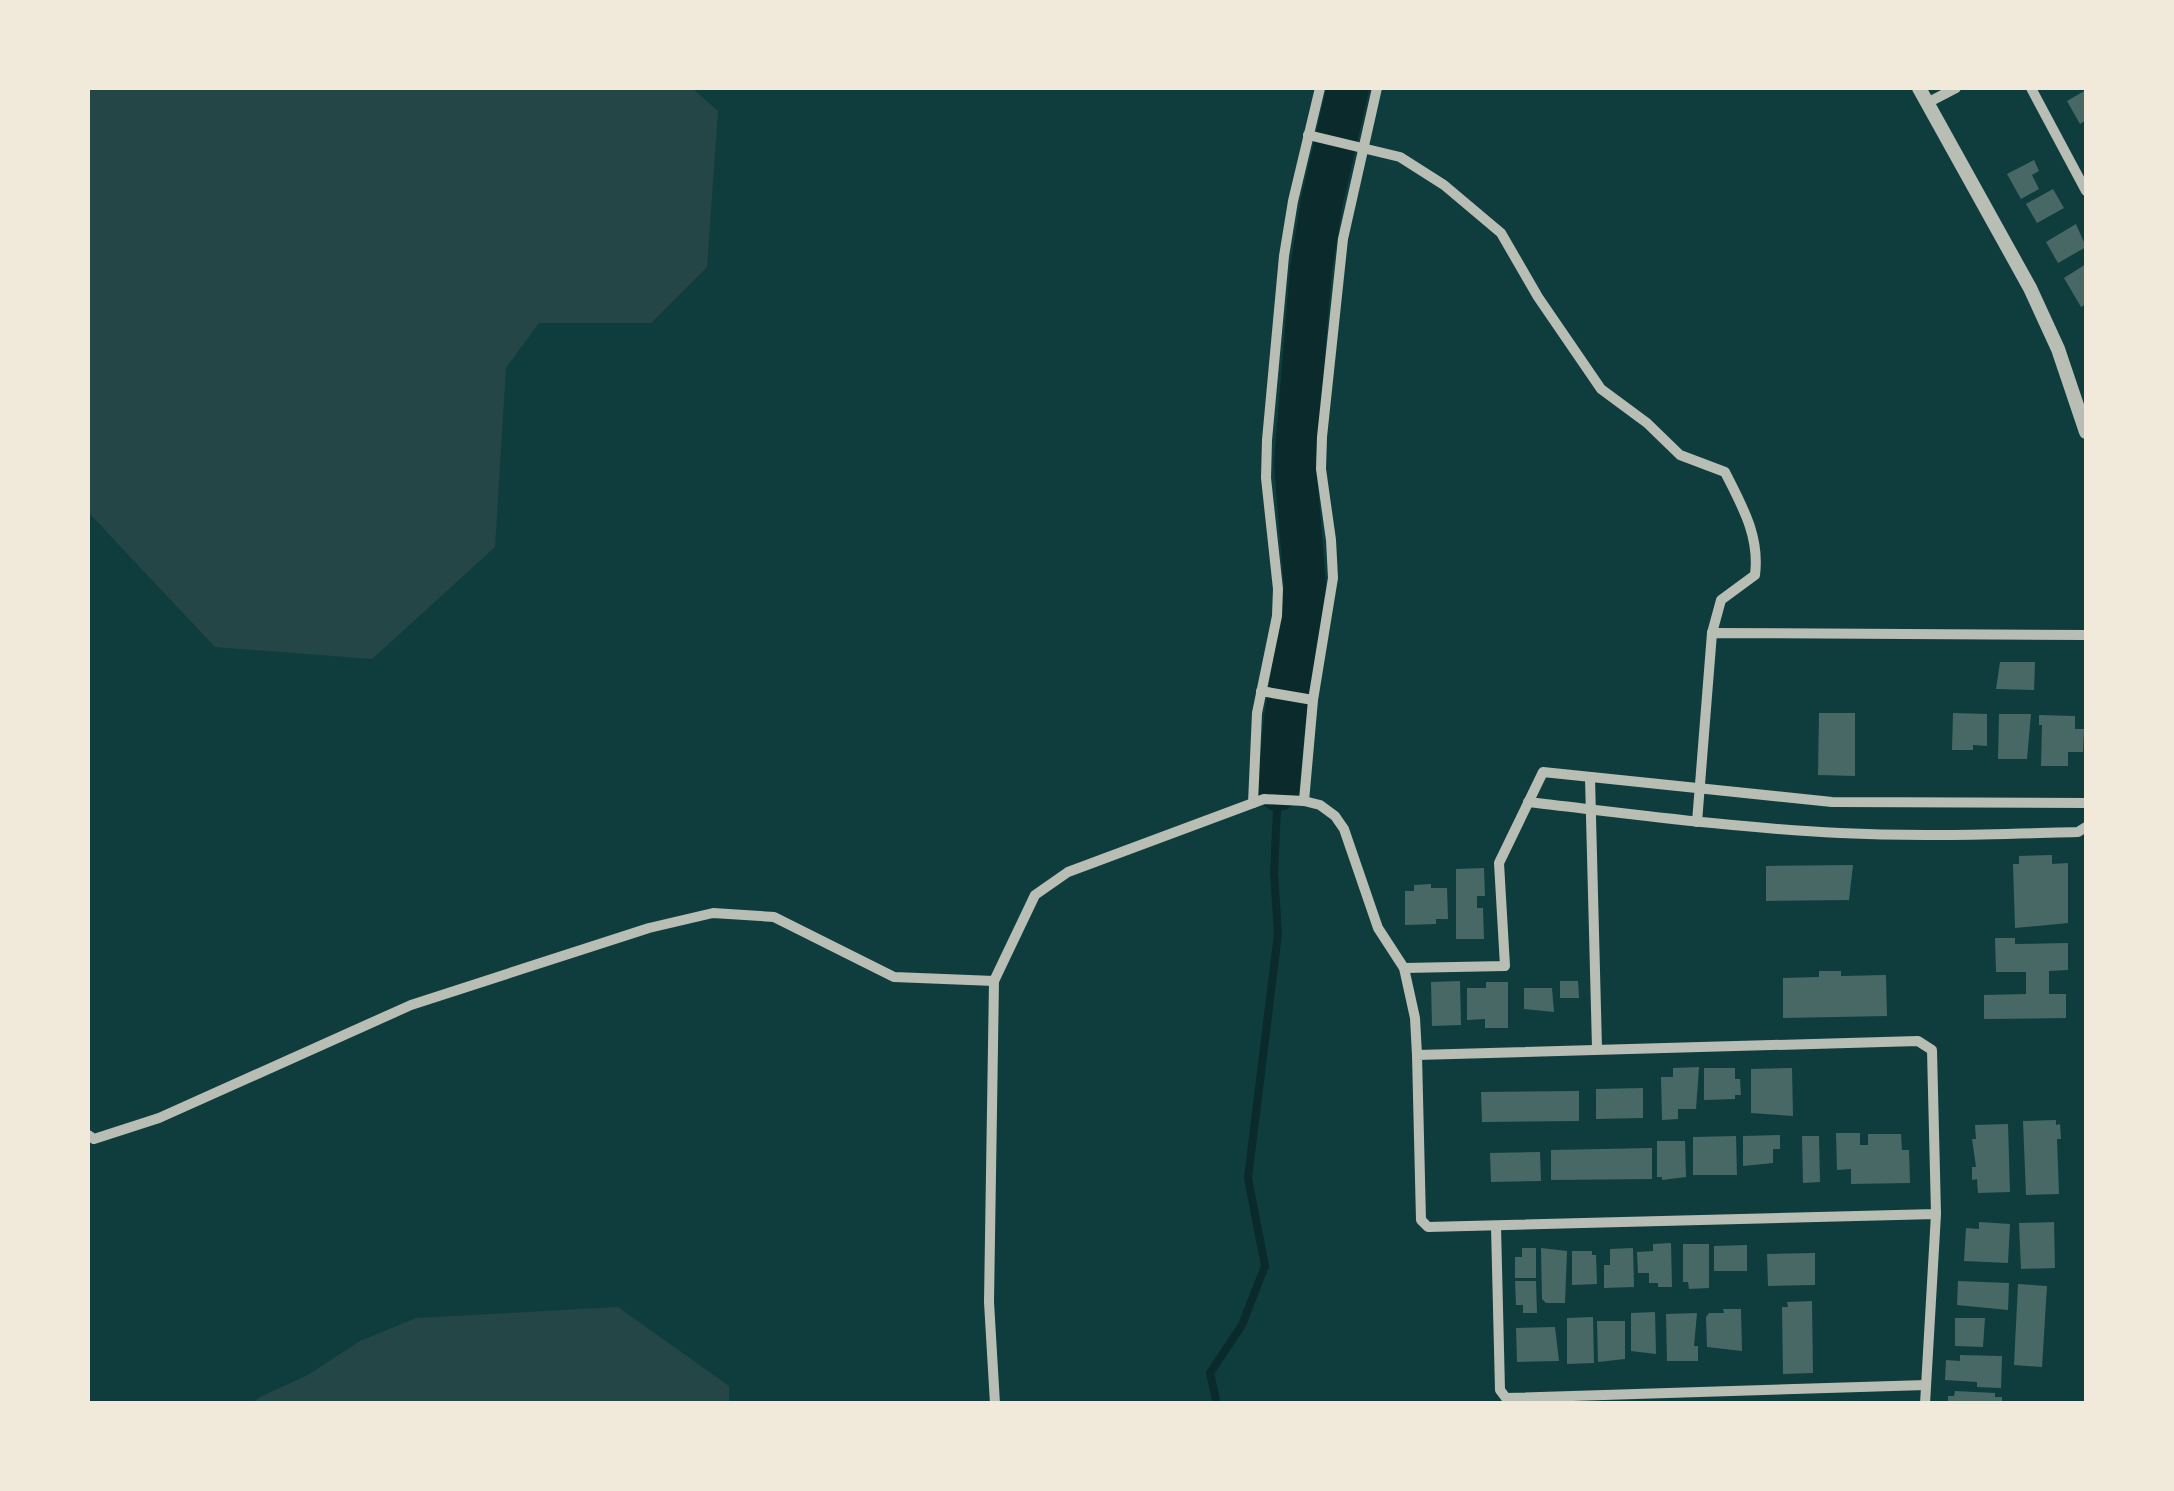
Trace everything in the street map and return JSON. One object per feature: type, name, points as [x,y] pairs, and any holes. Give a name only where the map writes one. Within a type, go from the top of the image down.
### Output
[{"type":"street","points":[[1252,803],[1261,691],[1277,616],[1278,589],[1266,478],[1284,256],[1320,88]]},
{"type":"street","points":[[1304,801],[1313,700],[1333,578],[1332,540],[1321,469],[1322,437],[1343,239],[1377,88]]},
{"type":"street","points":[[1919,88],[2030,288],[2058,348],[2086,432]]},
{"type":"street","points":[[1927,102],[1956,88]]},
{"type":"street","points":[[2031,88],[2086,191]]},
{"type":"street","points":[[1308,134],[1400,157],[1430,175],[1501,234],[1600,389],[1648,423],[1680,455],[1725,472],[1750,523],[1758,554],[1755,575],[1722,600],[1712,633],[1697,822]]},
{"type":"street","points":[[1712,633],[2086,635]]},
{"type":"street","points":[[1261,691],[1313,700]]},
{"type":"street","points":[[1404,968],[1505,966],[1499,862],[1543,772],[1832,802],[2086,803]]},
{"type":"street","points":[[1590,778],[1597,1048]]},
{"type":"street","points":[[995,1404],[989,1302],[994,981],[1036,895],[1050,882],[1269,798],[1320,805],[1335,816],[1344,828],[1378,928],[1404,968],[1415,1018],[1421,1220],[1428,1227],[1936,1214]]},
{"type":"street","points":[[1528,802],[1697,822],[1908,836],[2078,832],[2086,827]]},
{"type":"street","points":[[88,1136],[94,1139],[159,1118],[410,1005],[649,928],[713,912],[774,917],[894,977],[994,981]]},
{"type":"street","points":[[1417,1056],[1918,1041],[1932,1050],[1936,1214],[1925,1404]]},
{"type":"street","points":[[1496,1226],[1500,1390],[1506,1398],[1600,1399],[1926,1385]]},
{"type":"shaded area","points":[[88,88],[692,88],[718,111],[707,267],[651,323],[539,323],[506,368],[495,547],[372,659],[215,647],[88,512]]},
{"type":"shaded area","points":[[618,1307],[729,1386],[729,1403],[252,1403],[308,1375],[360,1341],[416,1318]]},
{"type":"building","points":[[2086,90],[2086,120],[2080,124],[2067,101]]},
{"type":"building","points":[[2034,160],[2039,171],[2032,175],[2039,189],[2021,199],[2007,174]]},
{"type":"building","points":[[2053,189],[2064,208],[2037,223],[2026,204]]},
{"type":"building","points":[[2076,224],[2086,247],[2058,263],[2046,242]]},
{"type":"building","points":[[2086,264],[2086,304],[2081,307],[2064,278]]},
{"type":"building","points":[[2000,662],[2035,662],[2034,690],[1996,689]]},
{"type":"building","points":[[1819,713],[1855,713],[1855,776],[1818,775]]},
{"type":"building","points":[[1953,713],[1987,714],[1987,746],[1952,750]]},
{"type":"building","points":[[1999,714],[2031,714],[2027,759],[1998,759]]},
{"type":"building","points":[[2039,715],[2075,716],[2075,729],[2084,729],[2083,752],[2068,752],[2068,766],[2041,766]]},
{"type":"building","points":[[2052,855],[2052,864],[2068,863],[2068,923],[2015,928],[2013,864],[2019,864],[2019,856]]},
{"type":"building","points":[[1853,865],[1849,900],[1766,901],[1766,866]]},
{"type":"building","points":[[1484,868],[1485,896],[1477,896],[1477,908],[1483,908],[1484,939],[1456,939],[1456,869]]},
{"type":"building","points":[[1431,884],[1431,888],[1447,888],[1448,919],[1436,919],[1436,924],[1405,925],[1405,891],[1414,891],[1414,885]]},
{"type":"building","points":[[1995,938],[2015,938],[2015,944],[2068,943],[2068,970],[2049,971],[2049,994],[2066,994],[2066,1018],[1984,1019],[1984,995],[2026,994],[2026,972],[1996,972]]},
{"type":"building","points":[[1819,971],[1841,971],[1841,976],[1886,975],[1887,1016],[1783,1018],[1783,978],[1819,977]]},
{"type":"building","points":[[1460,981],[1461,1025],[1432,1026],[1431,982]]},
{"type":"building","points":[[1560,981],[1578,981],[1579,998],[1560,998]]},
{"type":"building","points":[[1486,982],[1508,982],[1508,1028],[1485,1028],[1485,1019],[1467,1020],[1467,988],[1486,988]]},
{"type":"building","points":[[1524,988],[1552,988],[1554,1012],[1524,1009]]},
{"type":"building","points":[[1699,1067],[1696,1109],[1678,1109],[1678,1119],[1662,1120],[1661,1077],[1673,1077],[1673,1068]]},
{"type":"building","points":[[1704,1068],[1735,1068],[1741,1095],[1735,1095],[1735,1099],[1704,1100]]},
{"type":"building","points":[[1792,1068],[1793,1116],[1751,1113],[1751,1069]]},
{"type":"building","points":[[1643,1088],[1643,1118],[1596,1119],[1596,1089]]},
{"type":"building","points":[[1579,1091],[1579,1121],[1482,1122],[1481,1092]]},
{"type":"building","points":[[2056,1120],[2061,1139],[2057,1139],[2059,1194],[2026,1195],[2023,1121]]},
{"type":"building","points":[[2008,1124],[2010,1192],[1978,1193],[1977,1179],[1972,1180],[1972,1167],[1976,1167],[1972,1139],[1976,1139],[1975,1125]]},
{"type":"building","points":[[1836,1133],[1860,1133],[1860,1145],[1868,1145],[1868,1134],[1901,1134],[1902,1150],[1909,1150],[1910,1183],[1851,1184],[1851,1169],[1837,1170]]},
{"type":"building","points":[[1780,1135],[1780,1149],[1773,1149],[1773,1163],[1743,1166],[1743,1136]]},
{"type":"building","points":[[1736,1136],[1737,1175],[1693,1175],[1693,1137]]},
{"type":"building","points":[[1802,1136],[1819,1136],[1820,1182],[1803,1183]]},
{"type":"building","points":[[1657,1141],[1685,1141],[1686,1177],[1657,1177]]},
{"type":"building","points":[[1652,1148],[1652,1179],[1551,1180],[1551,1150]]},
{"type":"building","points":[[1540,1152],[1541,1181],[1491,1182],[1490,1153]]},
{"type":"building","points":[[1979,1222],[2010,1224],[2008,1263],[1964,1261],[1966,1228],[1979,1229]]},
{"type":"building","points":[[2054,1222],[2055,1268],[2021,1269],[2019,1223]]},
{"type":"building","points":[[1671,1243],[1672,1287],[1658,1287],[1658,1283],[1649,1283],[1649,1273],[1638,1273],[1637,1252],[1653,1251],[1653,1244]]},
{"type":"building","points":[[1683,1244],[1709,1244],[1709,1288],[1689,1289],[1688,1282],[1683,1282]]},
{"type":"building","points":[[1747,1245],[1747,1271],[1714,1271],[1714,1246]]},
{"type":"building","points":[[1522,1248],[1536,1248],[1536,1278],[1515,1278],[1515,1257],[1522,1257]]},
{"type":"building","points":[[1541,1248],[1567,1251],[1565,1303],[1546,1303],[1542,1299]]},
{"type":"building","points":[[1633,1248],[1634,1287],[1604,1288],[1604,1265],[1610,1265],[1610,1249]]},
{"type":"building","points":[[1572,1251],[1592,1251],[1596,1255],[1597,1284],[1572,1285]]},
{"type":"building","points":[[1815,1253],[1815,1285],[1768,1286],[1767,1254]]},
{"type":"building","points":[[1515,1281],[1536,1281],[1537,1313],[1523,1313],[1523,1305],[1516,1305]]},
{"type":"building","points":[[1958,1281],[2009,1283],[2008,1310],[1957,1305]]},
{"type":"building","points":[[2018,1284],[2047,1286],[2042,1367],[2014,1365]]},
{"type":"building","points":[[1812,1301],[1813,1373],[1783,1374],[1782,1307],[1788,1307],[1787,1302]]},
{"type":"building","points":[[1723,1309],[1741,1309],[1742,1351],[1707,1347],[1706,1317],[1709,1313],[1724,1313]]},
{"type":"building","points":[[1655,1312],[1656,1354],[1631,1351],[1631,1313]]},
{"type":"building","points":[[1697,1313],[1694,1346],[1698,1346],[1698,1361],[1667,1361],[1666,1314]]},
{"type":"building","points":[[1593,1317],[1594,1363],[1567,1364],[1567,1318]]},
{"type":"building","points":[[1955,1318],[1985,1318],[1983,1347],[1955,1346]]},
{"type":"building","points":[[1597,1321],[1625,1321],[1625,1359],[1598,1362]]},
{"type":"building","points":[[1555,1327],[1559,1361],[1517,1362],[1516,1328]]},
{"type":"building","points":[[1960,1355],[2002,1356],[2001,1388],[1945,1380],[1946,1360],[1960,1361]]},
{"type":"building","points":[[1955,1391],[1995,1393],[1995,1397],[2002,1397],[2002,1404],[1948,1404],[1948,1396],[1954,1396]]},
{"type":"waterway","points":[[1278,790],[1305,586],[1295,463],[1311,269],[1348,88]]},
{"type":"waterway","points":[[1217,1404],[1210,1373],[1242,1325],[1265,1266],[1248,1178],[1278,934],[1274,872],[1278,790]]}]
